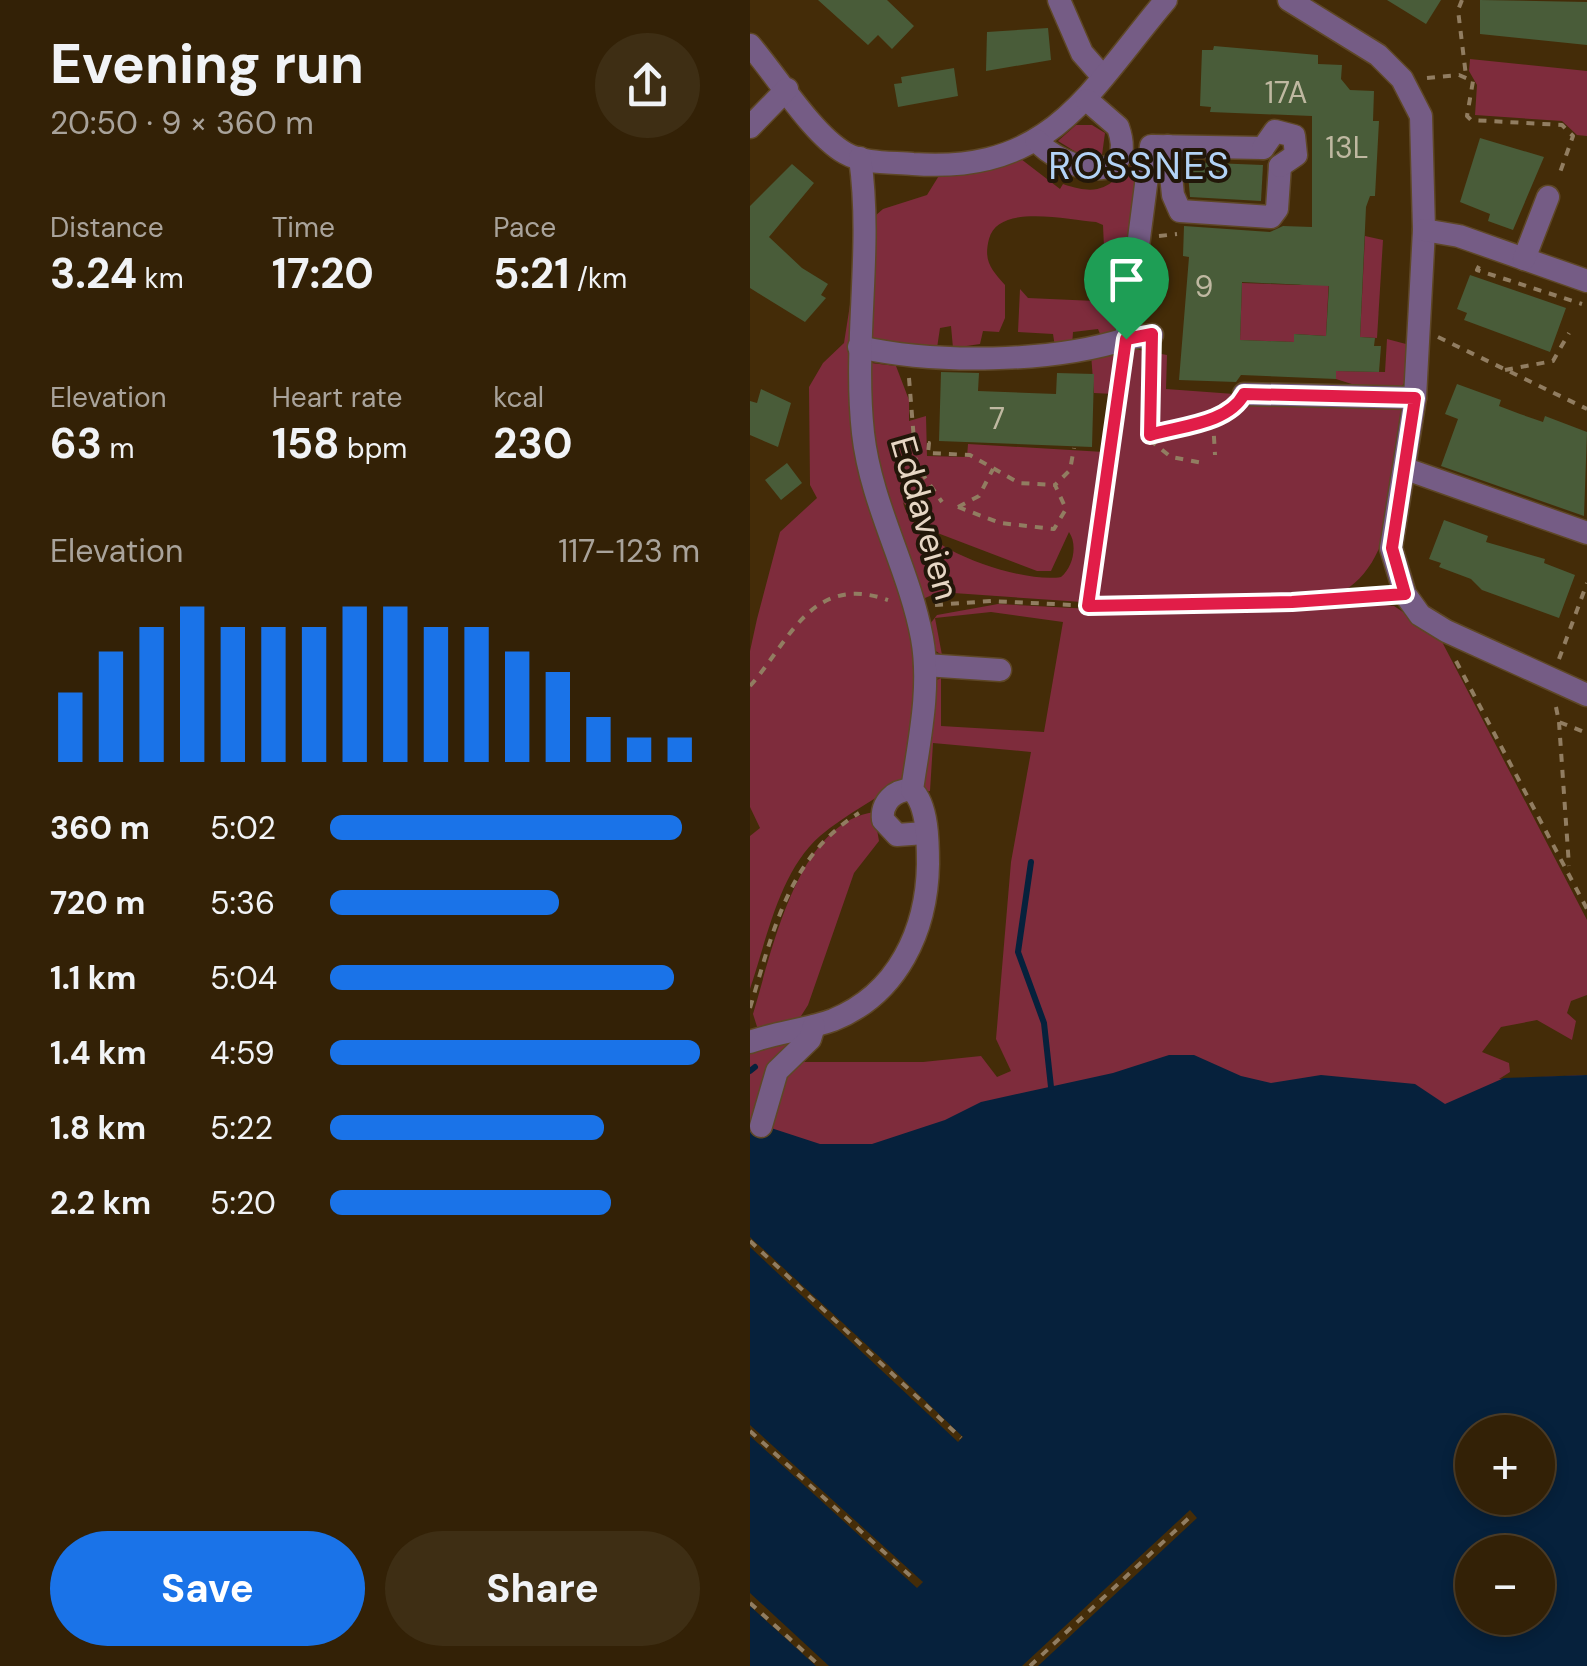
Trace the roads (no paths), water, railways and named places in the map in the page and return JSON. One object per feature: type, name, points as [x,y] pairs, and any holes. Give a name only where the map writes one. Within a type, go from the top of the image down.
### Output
[{"type":"street","points":[[1059,0],[1082,53],[1103,77]]},
{"type":"street","points":[[750,45],[834,144],[860,158],[960,164],[990,158],[1036,140],[1086,100],[1166,0]]},
{"type":"street","points":[[1288,0],[1360,42],[1402,79],[1421,116],[1424,131],[1424,230],[1415,398],[1392,548],[1405,594],[1420,614],[1446,631],[1587,696]]},
{"type":"street","points":[[750,127],[787,89]]},
{"type":"street","points":[[1036,140],[1046,152],[1090,171],[1114,163],[1121,144],[1118,126],[1086,100]]},
{"type":"street","points":[[1263,148],[1275,131],[1294,136],[1296,156],[1280,166]]},
{"type":"street","points":[[1121,144],[1263,148]]},
{"type":"street","points":[[1160,146],[1180,211],[1272,217],[1277,209],[1280,166]]},
{"type":"street","points":[[1126,339],[1160,146]]},
{"type":"street","points":[[1263,148],[1269,161],[1280,166]]},
{"type":"street","name":"Eddaveien","points":[[750,1042],[848,1013],[874,994],[912,948],[926,903],[925,833],[921,802],[912,790],[925,665],[915,610],[879,508],[867,459],[859,347],[867,224],[860,158]]},
{"type":"street","points":[[1524,259],[1548,197]]},
{"type":"street","points":[[1424,230],[1460,236],[1587,281]]},
{"type":"street","points":[[859,347],[904,354],[1038,355],[1152,334]]},
{"type":"street","points":[[1244,394],[1415,398]]},
{"type":"street","points":[[1406,468],[1587,534]]},
{"type":"street","points":[[925,665],[1000,670]]},
{"type":"street","points":[[912,790],[895,794],[884,806],[884,820],[890,832],[906,836],[925,833]]},
{"type":"street","points":[[761,1126],[777,1071],[810,1040],[814,1026]]},
{"type":"water","points":[[1169,1055],[1194,1055],[1241,1076],[1271,1083],[1321,1075],[1415,1084],[1445,1104],[1504,1078],[1587,1075],[1587,1666],[750,1666],[750,1126],[768,1127],[820,1144],[872,1144],[945,1120],[981,1102],[1113,1073]]},
{"type":"waterway","points":[[1031,862],[1018,952],[1044,1023],[1051,1087]]},
{"type":"waterway","points":[[750,1071],[755,1067]]},
{"type":"district","name":"ROSSNES","points":[[1140,166]]}]
